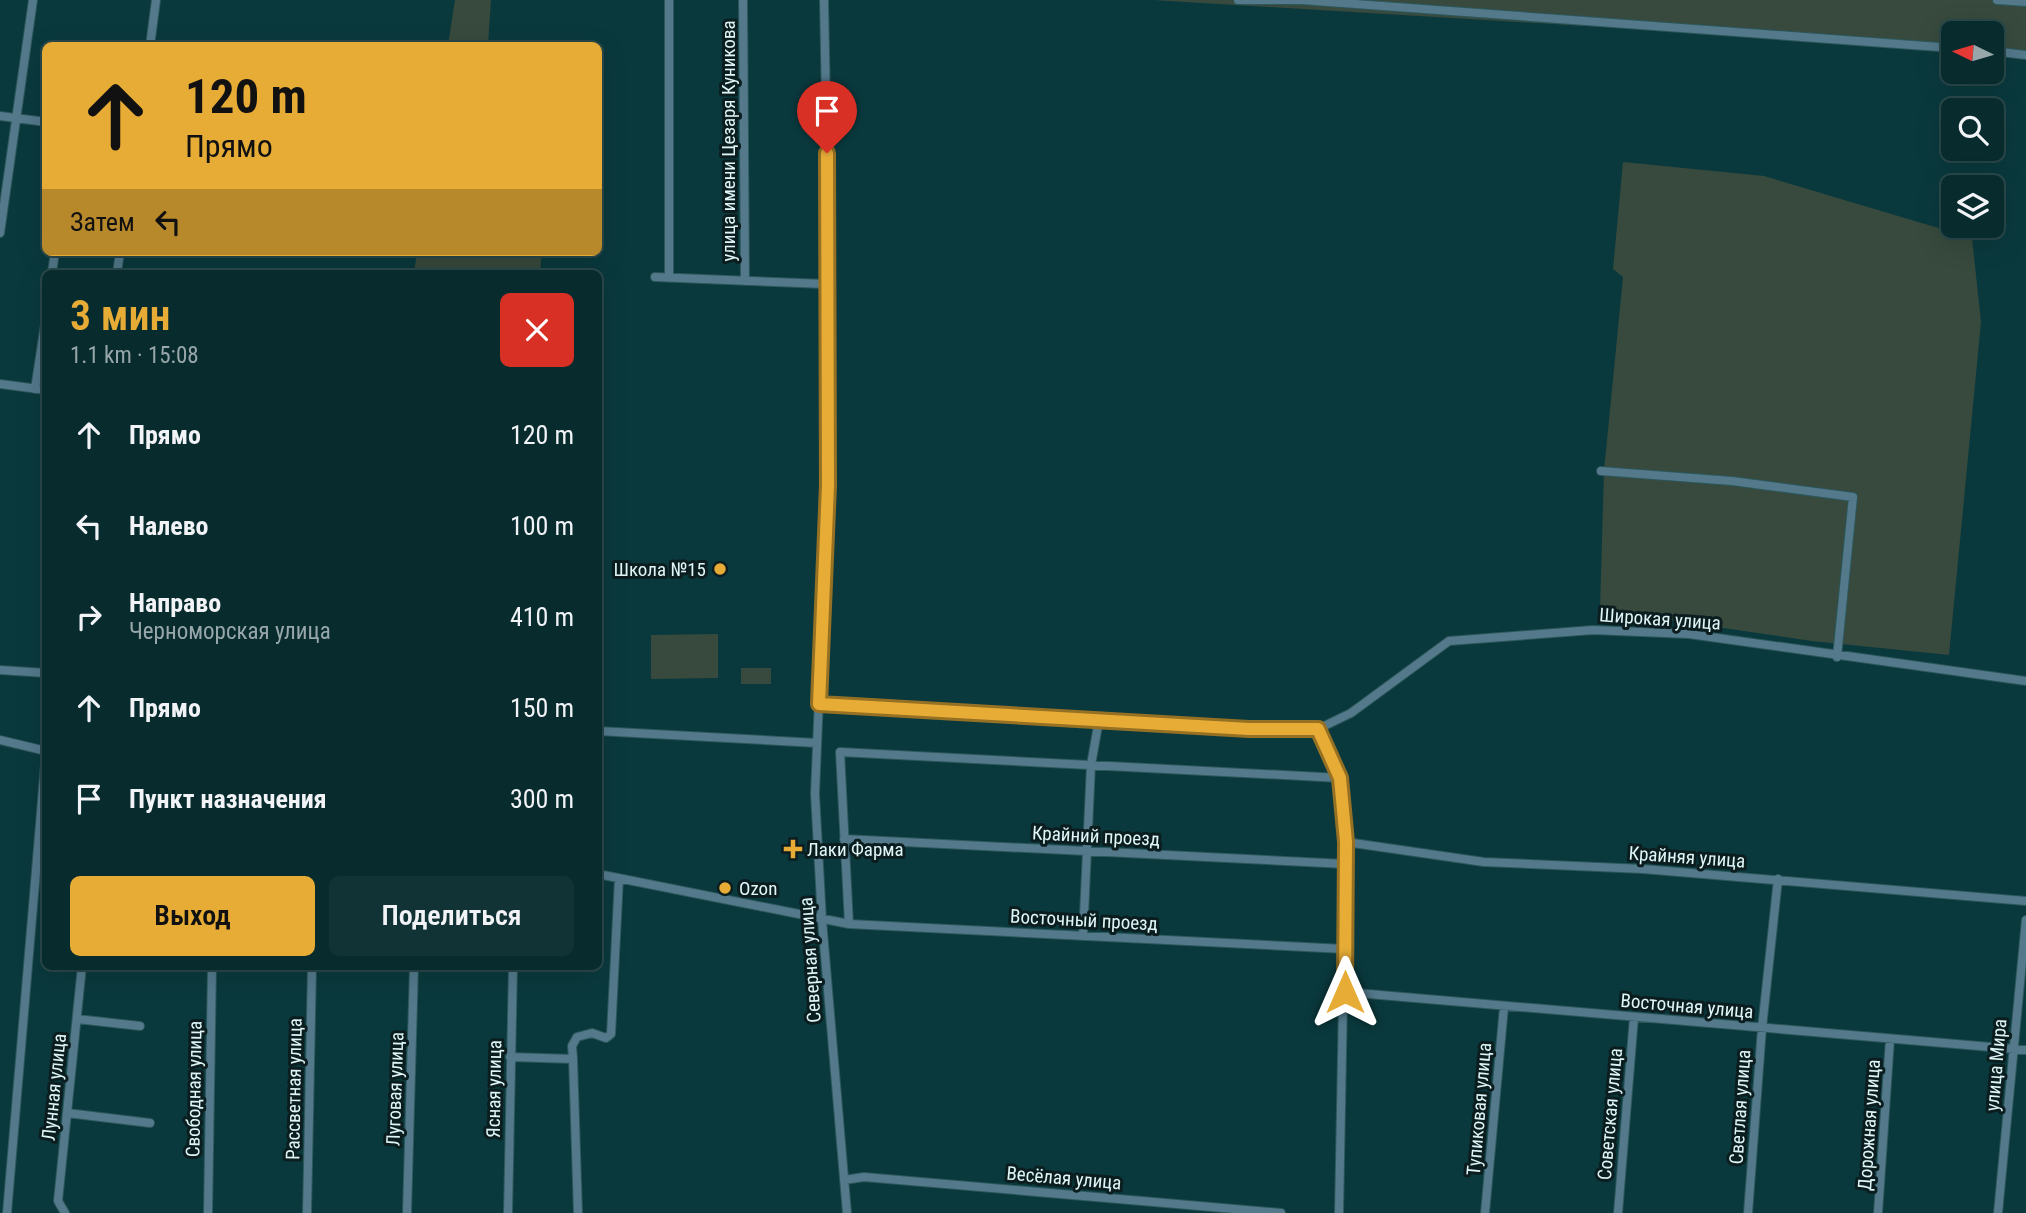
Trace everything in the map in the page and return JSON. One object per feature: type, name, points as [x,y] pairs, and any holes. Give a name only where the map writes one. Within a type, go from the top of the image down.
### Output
[{"type":"street","points":[[0,233],[33,0]]},
{"type":"street","points":[[151,42],[156,0]]},
{"type":"street","points":[[669,0],[669,278]]},
{"type":"street","name":"улица имени Цезаря Куникова","points":[[743,0],[745,281]]},
{"type":"street","name":"Северная улица","points":[[824,0],[828,206],[825,284],[829,364],[815,794],[822,920],[847,1213]]},
{"type":"street","points":[[1238,0],[1301,0],[1941,47]]},
{"type":"street","points":[[1997,0],[2026,2]]},
{"type":"street","points":[[2004,52],[2026,55]]},
{"type":"street","points":[[0,116],[42,121]]},
{"type":"street","points":[[654,278],[825,284]]},
{"type":"street","points":[[35,389],[42,344]]},
{"type":"street","points":[[0,384],[42,390]]},
{"type":"street","points":[[1601,471],[1732,481],[1853,497],[1837,657]]},
{"type":"street","name":"Широкая улица","points":[[1318,729],[1351,713],[1432,651],[1462,638],[1593,630],[1689,634],[1837,657],[2026,681]]},
{"type":"street","points":[[0,670],[42,673]]},
{"type":"street","points":[[819,704],[1249,729],[1318,729],[1340,778],[1346,842],[1339,1213]]},
{"type":"street","points":[[1083,936],[1091,765],[1099,720]]},
{"type":"street","points":[[602,731],[817,743]]},
{"type":"street","points":[[0,740],[42,751]]},
{"type":"street","points":[[849,924],[840,751],[1340,778]]},
{"type":"street","points":[[7,1213],[42,799]]},
{"type":"street","name":"Крайний проезд","points":[[844,839],[1346,864]]},
{"type":"street","name":"Крайняя улица","points":[[1346,842],[1484,862],[1778,879],[2026,901]]},
{"type":"street","name":"Восточный проезд","points":[[602,875],[849,924],[1345,949]]},
{"type":"street","points":[[578,1213],[572,1046],[577,1037],[592,1033],[606,1038],[612,1028],[619,878]]},
{"type":"street","name":"Светлая улица","points":[[1748,1213],[1762,1028],[1778,879]]},
{"type":"street","name":"улица Мира","points":[[1998,1213],[2026,920]]},
{"type":"street","name":"Лунная улица","points":[[63,1211],[58,1201],[82,970]]},
{"type":"street","name":"Свободная улица","points":[[208,1213],[212,970]]},
{"type":"street","name":"Рассветная улица","points":[[307,1213],[312,970]]},
{"type":"street","name":"Луговая улица","points":[[407,1213],[414,970]]},
{"type":"street","name":"Ясная улица","points":[[508,1213],[513,970]]},
{"type":"street","name":"Восточная улица","points":[[1345,992],[2026,1050]]},
{"type":"street","name":"Тупиковая улица","points":[[1485,1213],[1504,1007]]},
{"type":"street","name":"Советская улица","points":[[1618,1213],[1634,1017]]},
{"type":"street","points":[[77,1019],[140,1026]]},
{"type":"street","name":"Дорожная улица","points":[[1878,1213],[1890,1040]]},
{"type":"street","points":[[510,1057],[573,1059]]},
{"type":"street","points":[[67,1113],[150,1122]]},
{"type":"street","name":"Весёлая улица","points":[[844,1180],[864,1177],[1281,1213]]},
{"type":"green space","points":[[455,0],[491,0],[488,42],[448,42]]},
{"type":"green space","points":[[1153,0],[2026,0],[2026,53],[2004,52],[2004,21],[1941,21],[1941,47]]},
{"type":"green space","points":[[1623,162],[1764,176],[1941,229],[1941,238],[1972,238],[1981,322],[1949,655],[1812,641],[1600,610],[1604,471],[1623,277],[1613,269]]},
{"type":"green space","points":[[416,256],[542,256],[540,270],[414,270]]},
{"type":"green space","points":[[718,634],[718,678],[651,679],[651,635]]},
{"type":"green space","points":[[741,668],[771,668],[771,684],[741,684]]},
{"type":"place","name":"Школа №15","points":[[720,569]]},
{"type":"place","name":"Лаки Фарма","points":[[793,849]]},
{"type":"place","name":"Ozon","points":[[725,888]]},
{"type":"route","points":[[827,153],[825,284],[829,364],[828,485],[819,704],[1249,729],[1318,729],[1340,778],[1346,842],[1345,992]]}]
